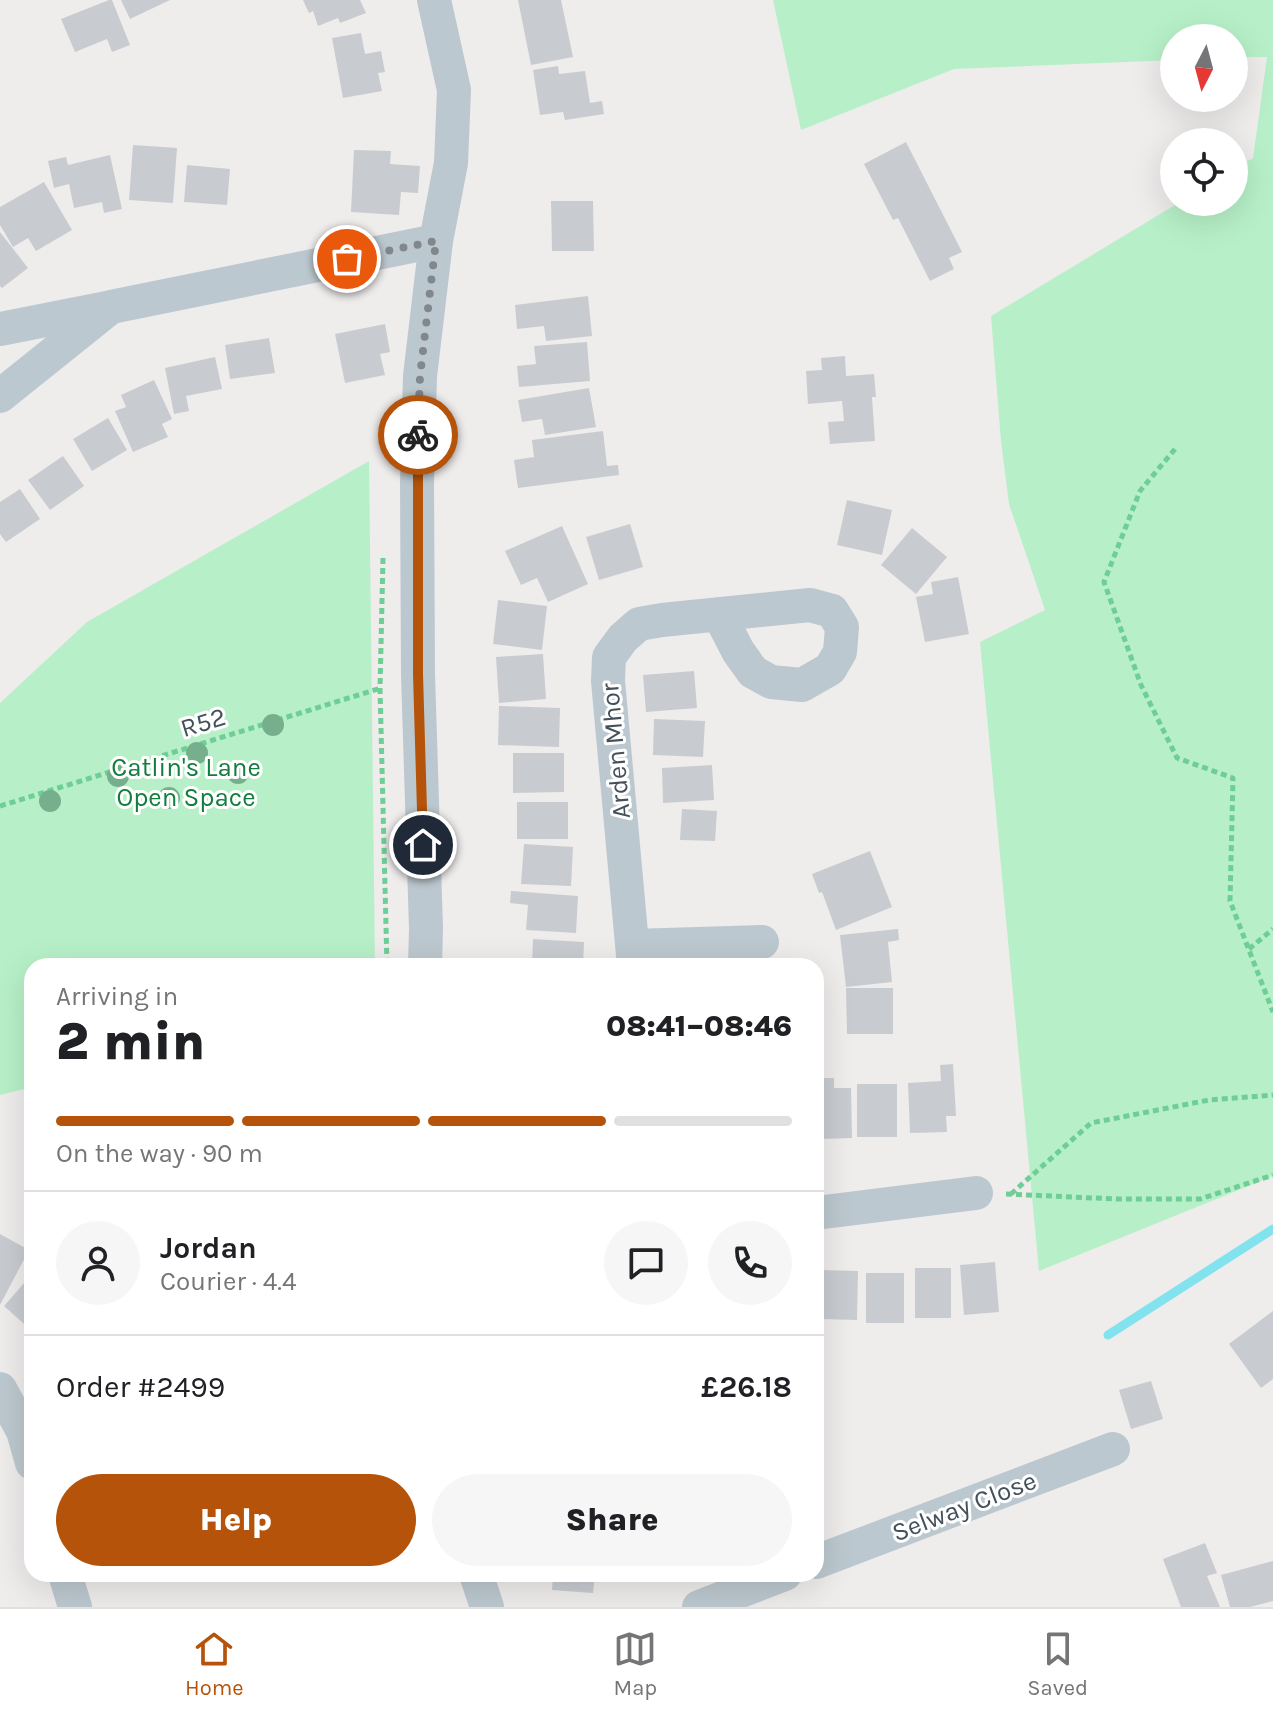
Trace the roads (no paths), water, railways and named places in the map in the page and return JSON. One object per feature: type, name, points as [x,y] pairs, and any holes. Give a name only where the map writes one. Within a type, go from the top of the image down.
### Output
[{"type":"street","points":[[425,958],[418,674],[420,376],[436,241],[451,163],[454,90],[434,0]]},
{"type":"street","points":[[0,329],[436,241]]},
{"type":"street","points":[[0,396],[111,307]]},
{"type":"street","name":"Arden Mhor","points":[[634,956],[608,681],[609,657],[623,638],[639,624],[662,620],[719,614],[810,605],[832,611],[842,627],[840,652],[830,669],[802,685],[771,682],[753,672],[719,614]]},
{"type":"street","points":[[634,956],[762,942]]},
{"type":"street","points":[[824,1212],[976,1193]]},
{"type":"street","points":[[0,1389],[24,1435]]},
{"type":"street","name":"Selway Close","points":[[824,1559],[1113,1449]]},
{"type":"street","points":[[67,1582],[75,1607]]},
{"type":"street","points":[[479,1582],[487,1607]]},
{"type":"street","points":[[699,1607],[764,1582]]},
{"type":"waterway","points":[[1108,1335],[1273,1229]]},
{"type":"park label","name":"Catlin's Lane Open Space","points":[[186,782]]}]
